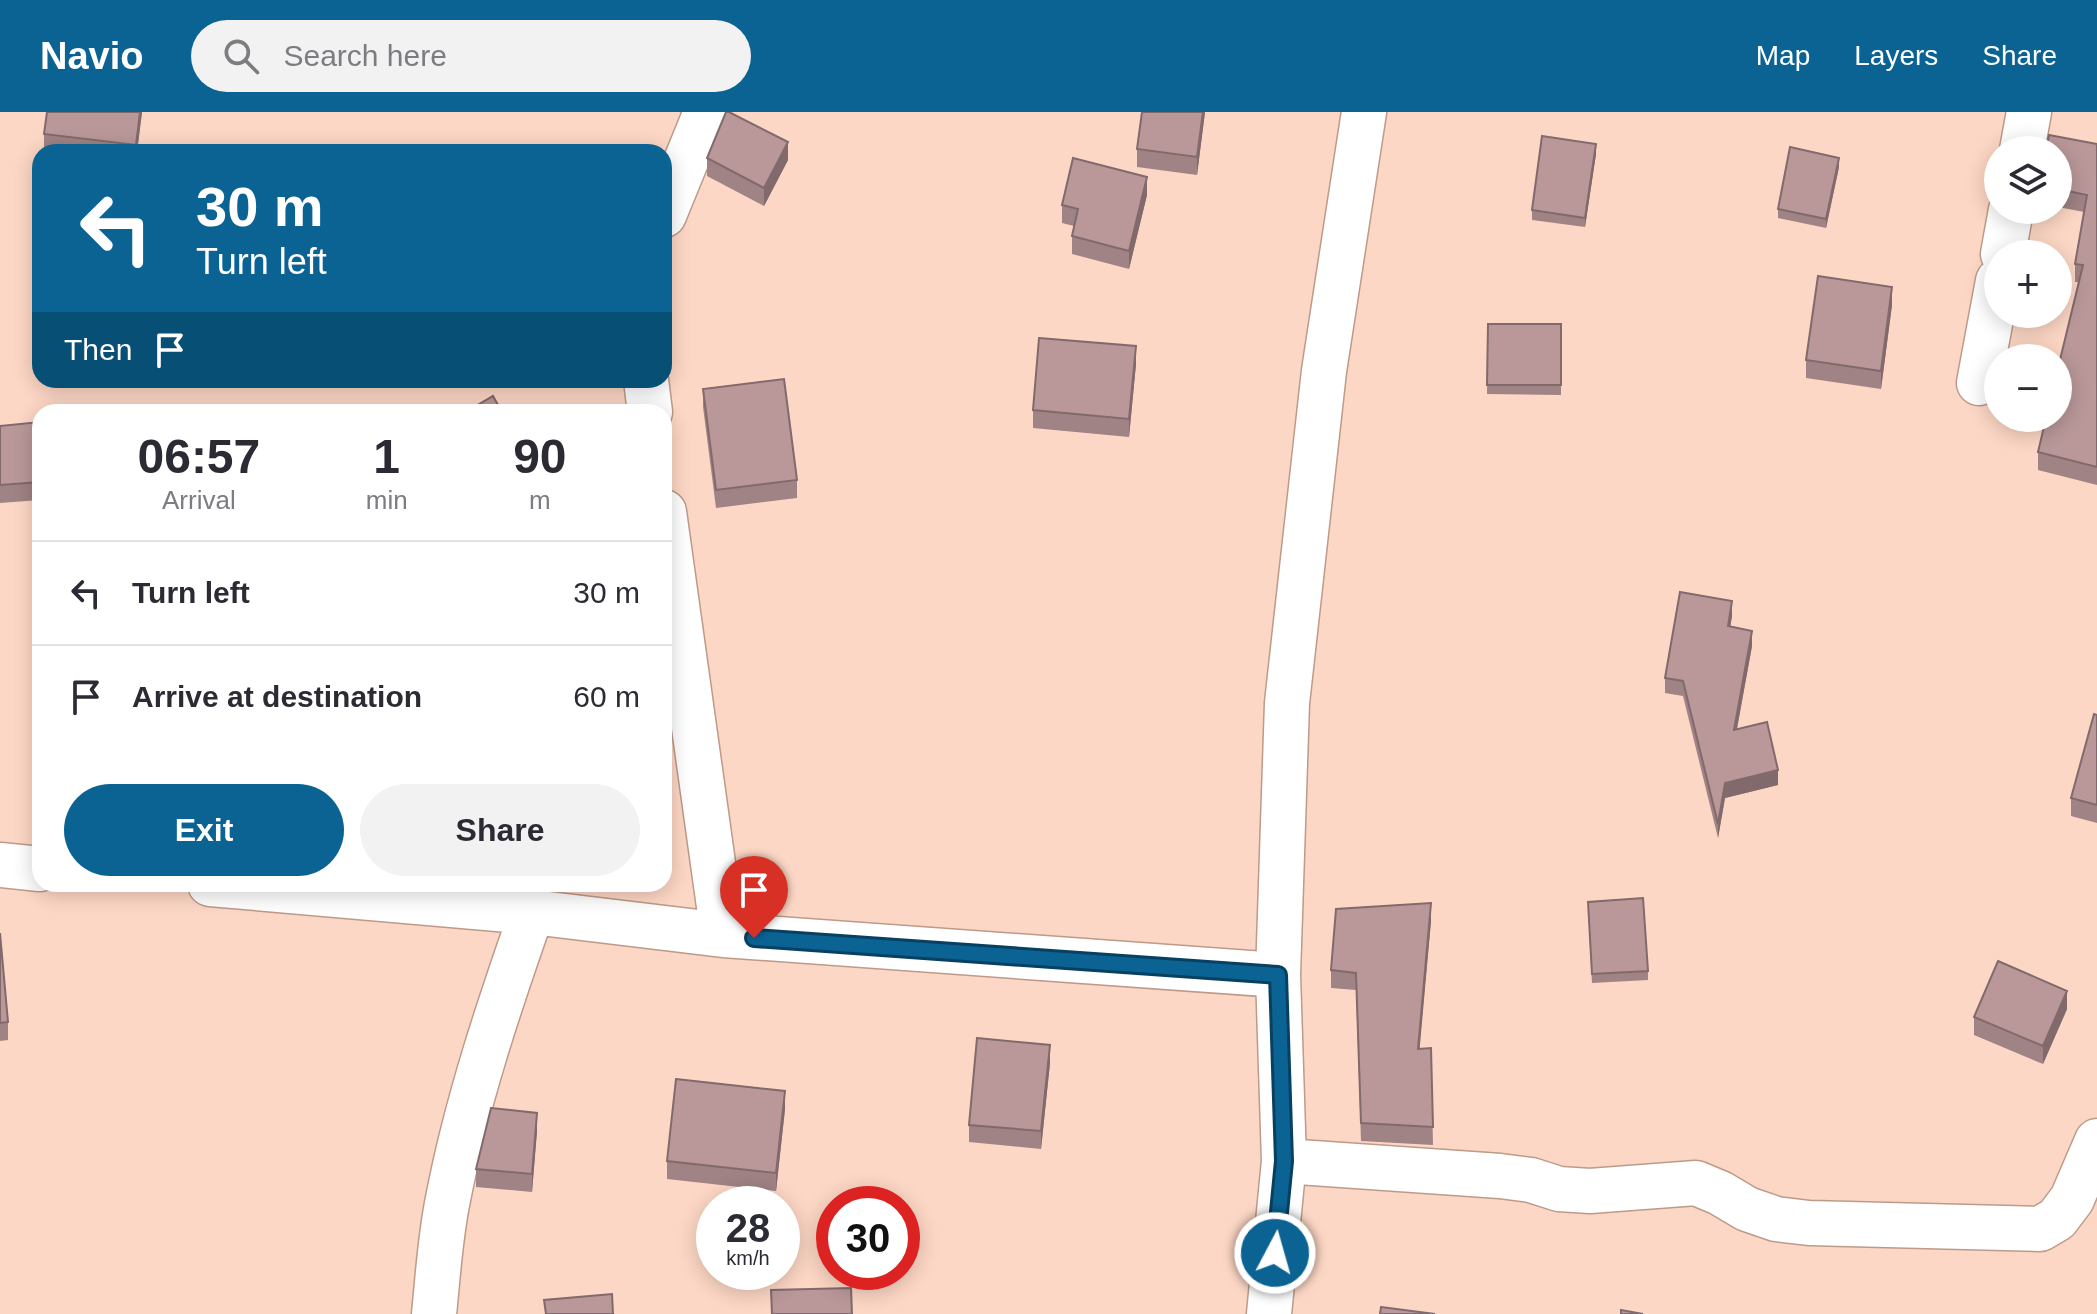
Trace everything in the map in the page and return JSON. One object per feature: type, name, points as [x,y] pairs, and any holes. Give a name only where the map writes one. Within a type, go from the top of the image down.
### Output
[{"type":"street","points":[[672,195],[706,112]]},
{"type":"street","points":[[1269,1314],[1284,1161],[1278,975],[1287,703],[1324,371],[1364,112]]},
{"type":"street","points":[[2025,136],[2029,112]]},
{"type":"street","points":[[1979,383],[1989,328]]},
{"type":"street","points":[[672,569],[723,935]]},
{"type":"street","points":[[0,865],[32,868]]},
{"type":"street","points":[[302,892],[532,912],[723,935],[1278,975]]},
{"type":"street","points":[[434,1314],[447,1201],[466,1119],[532,912]]},
{"type":"street","points":[[1284,1161],[1500,1176],[1531,1180],[1559,1189],[1590,1191],[1696,1183],[1747,1209],[1776,1219],[1809,1223],[2040,1229],[2057,1219],[2072,1199],[2097,1141]]},
{"type":"building","points":[[47,112],[140,112],[136,144],[44,134]]},
{"type":"building","points":[[726,112],[788,142],[764,188],[707,158]]},
{"type":"building","points":[[1142,112],[1203,112],[1197,157],[1137,149]]},
{"type":"building","points":[[1542,136],[1596,144],[1585,218],[1532,210]]},
{"type":"building","points":[[2072,139],[2097,144],[2097,467],[2038,452],[2043,432],[2072,432],[2072,344],[2064,344],[2068,328],[2072,328],[2072,310],[2083,265],[2075,264],[2087,195],[2072,192]]},
{"type":"building","points":[[1790,147],[1839,158],[1826,219],[1778,209]]},
{"type":"building","points":[[1073,158],[1147,177],[1129,251],[1072,236],[1078,209],[1062,205]]},
{"type":"building","points":[[1818,276],[1892,287],[1881,371],[1806,360]]},
{"type":"building","points":[[1488,324],[1561,324],[1561,385],[1487,385]]},
{"type":"building","points":[[1039,338],[1136,346],[1129,419],[1033,410]]},
{"type":"building","points":[[784,379],[797,480],[716,490],[703,389]]},
{"type":"building","points":[[493,396],[498,404],[480,404]]},
{"type":"building","points":[[32,423],[32,483],[0,485],[0,426]]},
{"type":"building","points":[[1680,592],[1732,601],[1728,626],[1752,631],[1734,730],[1767,722],[1778,770],[1725,783],[1718,824],[1683,681],[1665,678]]},
{"type":"building","points":[[2094,714],[2097,715],[2097,805],[2071,798]]},
{"type":"building","points":[[1643,898],[1648,971],[1592,974],[1588,902]]},
{"type":"building","points":[[1431,903],[1418,1049],[1431,1048],[1433,1127],[1361,1123],[1356,973],[1331,970],[1336,909]]},
{"type":"building","points":[[0,933],[8,1022],[0,1023]]},
{"type":"building","points":[[1998,961],[2067,991],[2043,1046],[1974,1017]]},
{"type":"building","points":[[977,1038],[1050,1045],[1041,1131],[969,1125]]},
{"type":"building","points":[[676,1079],[785,1091],[776,1173],[667,1161]]},
{"type":"building","points":[[491,1108],[537,1113],[532,1174],[476,1169]]},
{"type":"building","points":[[771,1290],[851,1290],[852,1314],[772,1314]]},
{"type":"building","points":[[612,1294],[613,1314],[546,1314],[544,1300]]},
{"type":"building","points":[[1381,1307],[1435,1314],[1380,1314]]},
{"type":"building","points":[[1621,1310],[1643,1314],[1621,1314]]},
{"type":"route","points":[[754,938],[1278,975],[1284,1161],[1275,1253]]}]
